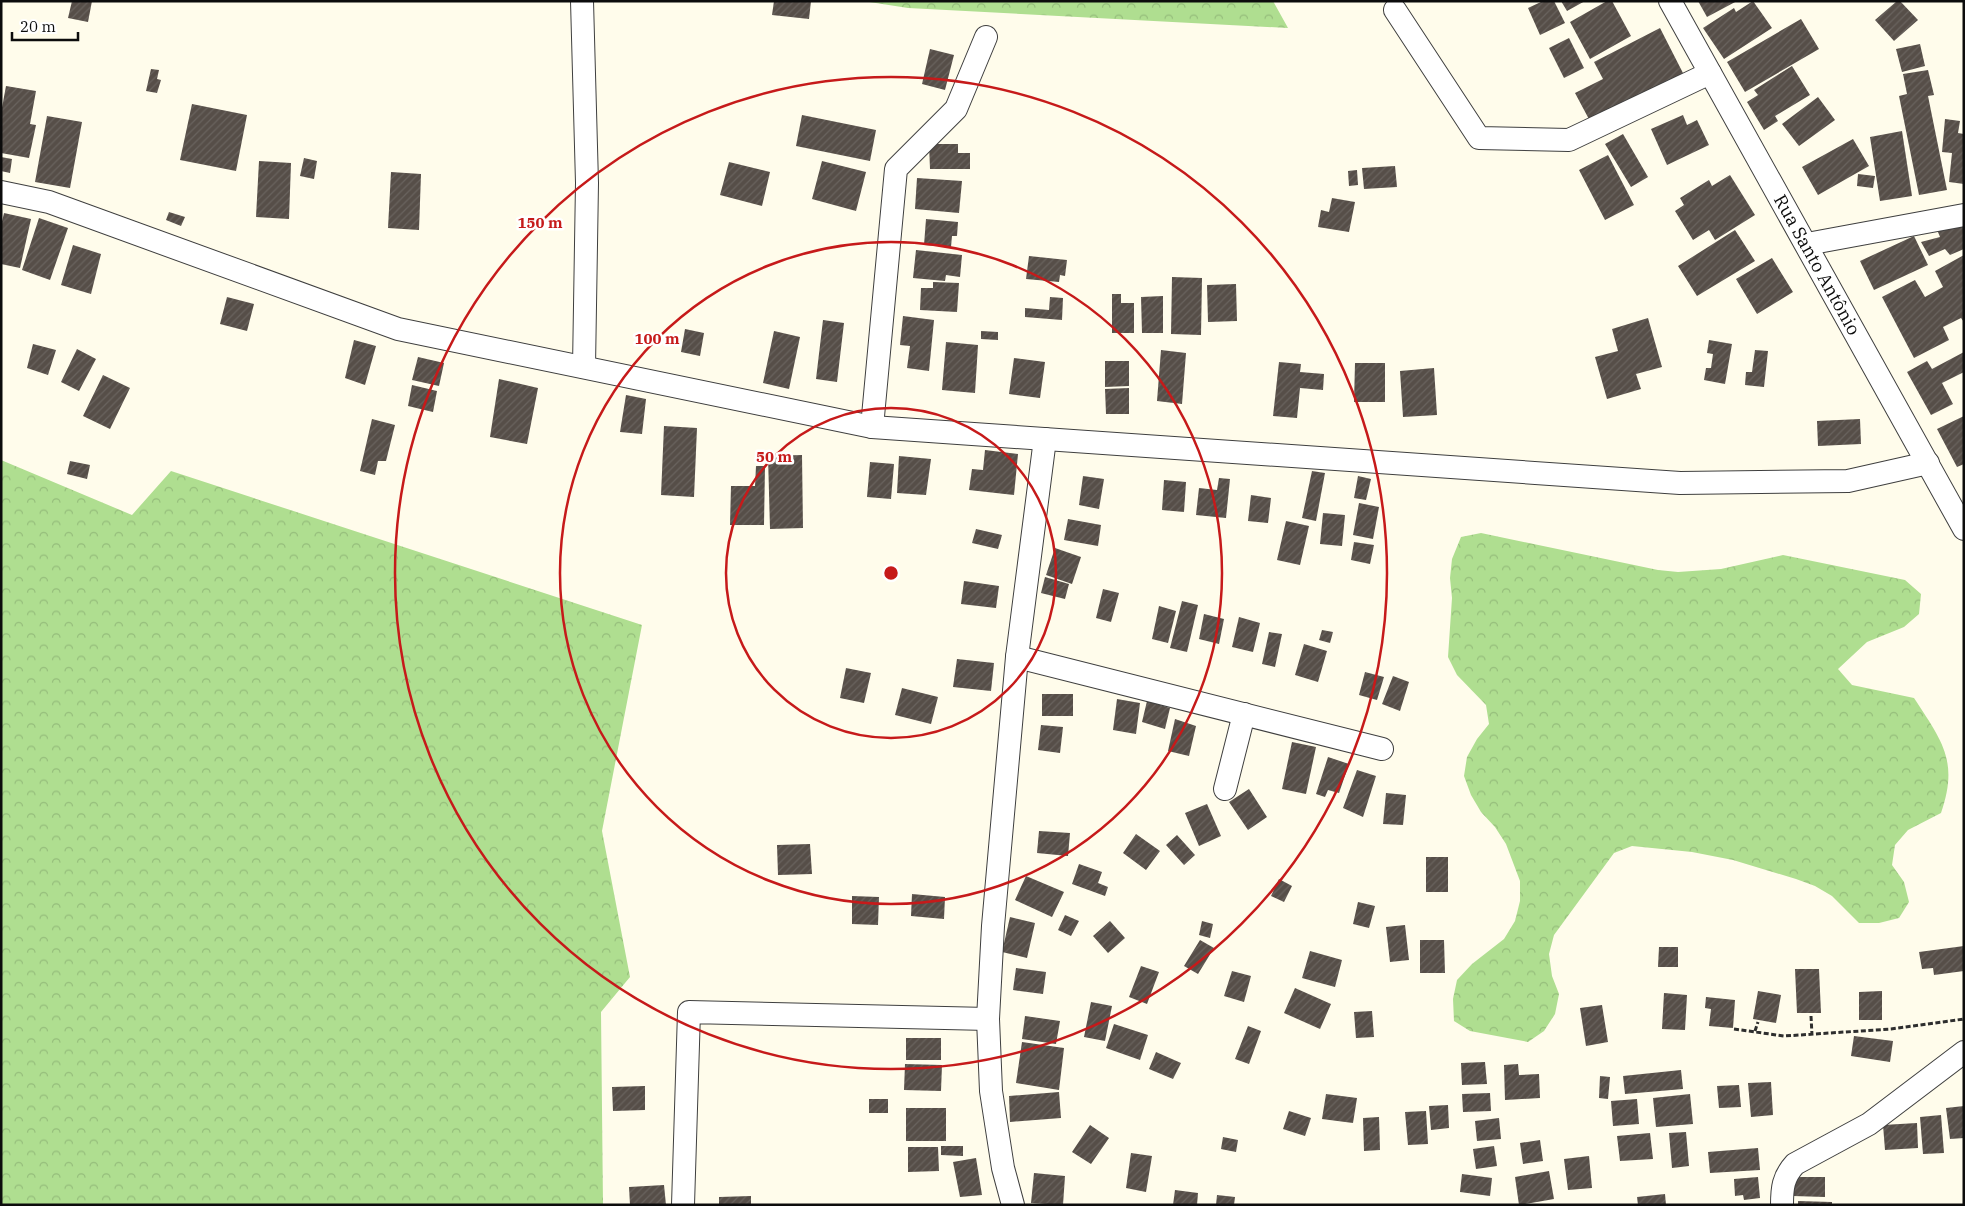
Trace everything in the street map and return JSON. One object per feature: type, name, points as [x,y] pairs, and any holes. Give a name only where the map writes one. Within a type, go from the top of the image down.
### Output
[{"type":"street","points":[[582,1],[588,183],[584,368]]},
{"type":"street","name":"Rua Santo Antônio","points":[[1670,1],[1964,529]]},
{"type":"street","points":[[1395,10],[1479,138],[1569,140],[1710,73]]},
{"type":"street","points":[[872,427],[896,168],[956,109],[986,37]]},
{"type":"street","points":[[1,192],[49,202],[398,329],[872,427],[1680,483],[1848,481],[1928,463]]},
{"type":"street","points":[[1806,244],[1964,215]]},
{"type":"street","points":[[1013,1205],[1003,1168],[991,1090],[988,1019],[993,926],[1017,657],[1045,439]]},
{"type":"street","points":[[1017,657],[1382,749]]},
{"type":"street","points":[[1225,789],[1244,714]]},
{"type":"street","points":[[683,1205],[689,1012],[988,1019]]},
{"type":"street","points":[[1782,1205],[1782,1192],[1786,1174],[1794,1164],[1869,1124],[1964,1052]]},
{"type":"path","points":[[1810,1016],[1812,1035]]},
{"type":"path","points":[[1734,1029],[1784,1036],[1812,1035],[1891,1029],[1964,1019]]},
{"type":"path","points":[[1755,1031],[1758,1022]]},
{"type":"green space","points":[[863,1],[1273,1],[1288,28],[908,8]]},
{"type":"green space","points":[[1,460],[132,515],[171,471],[642,625],[602,831],[630,977],[601,1012],[603,1205],[1,1205]]},
{"type":"green space","points":[[1481,533],[1658,570],[1678,572],[1721,569],[1783,555],[1905,580],[1921,594],[1919,614],[1904,627],[1867,642],[1838,669],[1852,685],[1914,698],[1933,727],[1945,752],[1948,765],[1948,779],[1941,813],[1908,830],[1895,845],[1892,865],[1904,882],[1909,902],[1899,918],[1879,923],[1859,923],[1832,896],[1815,886],[1796,879],[1733,860],[1692,852],[1632,846],[1614,853],[1554,935],[1549,954],[1552,976],[1559,994],[1555,1014],[1544,1031],[1528,1042],[1470,1031],[1454,1021],[1453,999],[1457,980],[1472,964],[1504,939],[1515,921],[1520,901],[1520,881],[1506,844],[1495,827],[1481,812],[1471,795],[1464,776],[1467,757],[1477,739],[1489,724],[1486,705],[1457,675],[1448,657],[1452,598],[1450,578],[1452,559],[1461,537]]},
{"type":"building","points":[[72,1],[92,1],[88,22],[68,18]]},
{"type":"building","points":[[774,1],[811,1],[809,19],[772,15]]},
{"type":"building","points":[[1543,1],[1554,1],[1565,23],[1540,35],[1528,8]]},
{"type":"building","points":[[1561,1],[1585,1],[1567,11]]},
{"type":"building","points":[[1607,1],[1612,1],[1631,36],[1590,59],[1570,22]]},
{"type":"building","points":[[1698,1],[1737,1],[1707,17]]},
{"type":"building","points":[[1753,1],[1772,28],[1724,59],[1703,28],[1734,8],[1736,12]]},
{"type":"building","points":[[1897,1],[1900,1],[1918,20],[1894,41],[1875,20]]},
{"type":"building","points":[[1801,19],[1819,49],[1745,92],[1727,62]]},
{"type":"building","points":[[1660,28],[1684,75],[1591,123],[1575,93],[1603,79],[1594,62]]},
{"type":"building","points":[[1569,38],[1584,68],[1564,78],[1549,48]]},
{"type":"building","points":[[1920,44],[1925,66],[1902,72],[1896,49]]},
{"type":"building","points":[[930,49],[954,55],[945,90],[922,84]]},
{"type":"building","points":[[1792,66],[1810,95],[1775,116],[1778,121],[1764,130],[1747,102],[1758,95],[1754,90]]},
{"type":"building","points":[[151,69],[159,70],[157,79],[161,80],[157,93],[146,91]]},
{"type":"building","points":[[1928,70],[1934,95],[1928,96],[1947,190],[1919,195],[1899,96],[1907,94],[1903,74]]},
{"type":"building","points":[[6,86],[36,91],[30,124],[36,125],[29,158],[1,153],[1,113]]},
{"type":"building","points":[[1818,97],[1835,120],[1799,146],[1782,124]]},
{"type":"building","points":[[192,104],[247,115],[236,171],[180,160]]},
{"type":"building","points":[[802,115],[876,130],[870,161],[796,146]]},
{"type":"building","points":[[1683,115],[1687,125],[1697,120],[1709,145],[1667,165],[1651,129]]},
{"type":"building","points":[[47,116],[82,122],[70,188],[35,182]]},
{"type":"building","points":[[1945,119],[1960,121],[1958,133],[1964,134],[1964,184],[1949,182],[1952,153],[1942,152]]},
{"type":"building","points":[[1902,131],[1912,196],[1880,201],[1870,137]]},
{"type":"building","points":[[1623,134],[1648,177],[1631,187],[1605,144]]},
{"type":"building","points":[[1853,139],[1869,166],[1818,195],[1802,167]]},
{"type":"building","points":[[929,144],[958,144],[958,153],[970,153],[970,169],[930,169]]},
{"type":"building","points":[[1608,155],[1634,205],[1605,220],[1579,170]]},
{"type":"building","points":[[1,157],[12,159],[10,173],[1,171]]},
{"type":"building","points":[[304,158],[317,161],[314,179],[300,176]]},
{"type":"building","points":[[259,161],[291,163],[289,219],[256,217]]},
{"type":"building","points":[[822,161],[866,172],[856,211],[812,199]]},
{"type":"building","points":[[729,162],[770,172],[762,206],[720,195]]},
{"type":"building","points":[[1395,166],[1397,187],[1364,189],[1362,168]]},
{"type":"building","points":[[1357,170],[1358,185],[1349,186],[1348,171]]},
{"type":"building","points":[[391,172],[421,174],[419,230],[388,228]]},
{"type":"building","points":[[1858,174],[1875,176],[1873,188],[1857,186]]},
{"type":"building","points":[[1730,175],[1755,215],[1715,240],[1709,230],[1693,240],[1675,211],[1684,205],[1680,198],[1709,180],[1712,186]]},
{"type":"building","points":[[917,178],[962,181],[959,213],[915,209]]},
{"type":"building","points":[[1332,198],[1355,202],[1349,232],[1318,227],[1321,210],[1329,212]]},
{"type":"building","points":[[169,212],[185,217],[181,226],[166,220]]},
{"type":"building","points":[[4,213],[31,219],[20,268],[1,264],[1,226]]},
{"type":"building","points":[[39,218],[68,228],[50,280],[22,270]]},
{"type":"building","points":[[926,219],[958,222],[957,236],[952,236],[951,247],[924,245]]},
{"type":"building","points":[[1964,222],[1964,249],[1950,255],[1945,249],[1929,256],[1921,242],[1940,237],[1936,227]]},
{"type":"building","points":[[1735,230],[1755,261],[1697,296],[1678,266]]},
{"type":"building","points":[[1914,236],[1928,265],[1874,290],[1860,261]]},
{"type":"building","points":[[73,245],[101,254],[91,294],[61,285]]},
{"type":"building","points":[[916,250],[962,255],[960,277],[946,275],[945,281],[913,278]]},
{"type":"building","points":[[1964,255],[1964,322],[1961,318],[1943,327],[1949,340],[1914,358],[1882,297],[1915,280],[1925,297],[1943,287],[1935,271]]},
{"type":"building","points":[[1029,256],[1067,260],[1065,276],[1060,275],[1059,282],[1026,279]]},
{"type":"building","points":[[1772,258],[1793,292],[1757,314],[1736,279]]},
{"type":"building","points":[[1172,277],[1202,278],[1201,335],[1171,334]]},
{"type":"building","points":[[933,282],[959,283],[957,312],[920,310],[921,288],[933,288]]},
{"type":"building","points":[[1236,284],[1237,321],[1208,322],[1207,285]]},
{"type":"building","points":[[1112,294],[1121,294],[1121,303],[1134,303],[1134,333],[1112,333]]},
{"type":"building","points":[[1163,296],[1163,333],[1142,333],[1141,297]]},
{"type":"building","points":[[227,297],[254,304],[247,331],[220,324]]},
{"type":"building","points":[[1050,297],[1063,298],[1062,320],[1025,317],[1025,308],[1049,310]]},
{"type":"building","points":[[903,316],[934,320],[929,371],[907,368],[910,346],[900,345]]},
{"type":"building","points":[[1648,318],[1662,367],[1636,374],[1641,389],[1607,399],[1595,357],[1618,351],[1612,329]]},
{"type":"building","points":[[823,320],[844,323],[837,382],[816,379]]},
{"type":"building","points":[[685,329],[704,333],[700,356],[681,352]]},
{"type":"building","points":[[774,331],[800,337],[789,389],[763,383]]},
{"type":"building","points":[[981,331],[998,332],[998,340],[981,339]]},
{"type":"building","points":[[354,340],[376,346],[365,385],[345,378]]},
{"type":"building","points":[[1709,340],[1732,344],[1725,384],[1704,380],[1706,368],[1711,368],[1713,354],[1707,353]]},
{"type":"building","points":[[946,342],[978,345],[975,393],[942,390]]},
{"type":"building","points":[[33,344],[56,350],[48,375],[27,368]]},
{"type":"building","points":[[77,349],[96,359],[79,391],[61,382]]},
{"type":"building","points":[[1161,350],[1186,353],[1182,404],[1157,401]]},
{"type":"building","points":[[1755,350],[1768,351],[1764,387],[1745,385],[1746,372],[1752,372]]},
{"type":"building","points":[[1964,352],[1964,372],[1942,383],[1953,404],[1931,415],[1907,372],[1927,361],[1932,369]]},
{"type":"building","points":[[418,357],[444,363],[439,386],[412,380]]},
{"type":"building","points":[[1014,358],[1045,362],[1040,398],[1009,394]]},
{"type":"building","points":[[1105,361],[1129,361],[1129,386],[1105,387]]},
{"type":"building","points":[[1279,362],[1301,364],[1300,372],[1324,374],[1323,390],[1300,388],[1297,418],[1273,416]]},
{"type":"building","points":[[1355,363],[1385,363],[1385,402],[1354,402]]},
{"type":"building","points":[[1434,368],[1437,415],[1403,417],[1400,371]]},
{"type":"building","points":[[103,375],[130,388],[110,429],[83,416]]},
{"type":"building","points":[[499,379],[538,388],[527,444],[490,437]]},
{"type":"building","points":[[412,385],[437,391],[433,412],[408,406]]},
{"type":"building","points":[[1129,388],[1129,414],[1106,414],[1105,389]]},
{"type":"building","points":[[626,395],[646,399],[642,434],[620,432]]},
{"type":"building","points":[[1964,416],[1964,464],[1957,467],[1937,429]]},
{"type":"building","points":[[372,419],[395,425],[386,461],[378,461],[375,475],[360,471]]},
{"type":"building","points":[[1860,419],[1861,444],[1818,446],[1817,421]]},
{"type":"building","points":[[664,426],[697,428],[694,497],[661,495]]},
{"type":"building","points":[[985,450],[1018,454],[1014,495],[969,490],[972,469],[983,470]]},
{"type":"building","points":[[802,455],[803,528],[770,529],[768,456]]},
{"type":"building","points":[[899,456],[931,459],[926,495],[897,493]]},
{"type":"building","points":[[70,461],[90,465],[87,479],[67,474]]},
{"type":"building","points":[[870,462],[894,464],[891,499],[867,497]]},
{"type":"building","points":[[756,466],[765,466],[764,525],[730,525],[731,486],[755,486]]},
{"type":"building","points":[[1312,471],[1325,473],[1316,521],[1302,518]]},
{"type":"building","points":[[1083,476],[1104,479],[1099,509],[1079,505]]},
{"type":"building","points":[[1358,476],[1371,479],[1366,500],[1354,498]]},
{"type":"building","points":[[1219,478],[1230,479],[1226,518],[1196,515],[1199,488],[1217,490]]},
{"type":"building","points":[[1164,480],[1186,482],[1184,512],[1162,510]]},
{"type":"building","points":[[1251,495],[1271,498],[1268,523],[1248,521]]},
{"type":"building","points":[[1359,503],[1379,507],[1373,539],[1353,535]]},
{"type":"building","points":[[1323,513],[1345,515],[1342,546],[1320,544]]},
{"type":"building","points":[[1068,519],[1101,525],[1098,546],[1064,540]]},
{"type":"building","points":[[1286,521],[1309,526],[1300,565],[1277,560]]},
{"type":"building","points":[[976,529],[1002,535],[998,549],[972,543]]},
{"type":"building","points":[[1354,542],[1374,545],[1370,564],[1351,560]]},
{"type":"building","points":[[1055,548],[1081,557],[1072,584],[1046,575]]},
{"type":"building","points":[[1045,577],[1069,584],[1065,599],[1041,593]]},
{"type":"building","points":[[964,581],[999,586],[996,608],[961,604]]},
{"type":"building","points":[[1103,589],[1119,593],[1111,622],[1096,618]]},
{"type":"building","points":[[1182,601],[1198,605],[1187,652],[1170,648]]},
{"type":"building","points":[[1159,606],[1176,611],[1168,643],[1152,639]]},
{"type":"building","points":[[1204,614],[1224,619],[1219,644],[1199,639]]},
{"type":"building","points":[[1239,617],[1260,623],[1253,652],[1232,647]]},
{"type":"building","points":[[1322,630],[1333,632],[1330,643],[1319,640]]},
{"type":"building","points":[[1269,632],[1282,634],[1275,667],[1262,664]]},
{"type":"building","points":[[1304,644],[1327,651],[1318,682],[1295,675]]},
{"type":"building","points":[[957,659],[994,663],[991,691],[953,687]]},
{"type":"building","points":[[846,668],[871,673],[864,703],[840,698]]},
{"type":"building","points":[[1365,672],[1384,677],[1377,700],[1359,695]]},
{"type":"building","points":[[1393,676],[1409,682],[1400,711],[1382,704]]},
{"type":"building","points":[[902,688],[938,697],[931,724],[895,715]]},
{"type":"building","points":[[1042,694],[1073,694],[1073,716],[1042,716]]},
{"type":"building","points":[[1117,699],[1140,703],[1136,734],[1113,730]]},
{"type":"building","points":[[1147,701],[1170,708],[1165,729],[1142,722]]},
{"type":"building","points":[[1175,719],[1196,726],[1189,756],[1168,751]]},
{"type":"building","points":[[1041,725],[1063,727],[1060,753],[1038,750]]},
{"type":"building","points":[[1292,742],[1316,747],[1306,794],[1282,789]]},
{"type":"building","points":[[1328,757],[1349,764],[1339,793],[1328,790],[1325,797],[1316,794]]},
{"type":"building","points":[[1357,770],[1376,776],[1363,817],[1343,808]]},
{"type":"building","points":[[1249,789],[1267,817],[1248,830],[1229,802]]},
{"type":"building","points":[[1386,793],[1406,795],[1403,825],[1383,824]]},
{"type":"building","points":[[1207,804],[1221,836],[1199,846],[1185,813]]},
{"type":"building","points":[[1039,831],[1070,833],[1068,856],[1037,853]]},
{"type":"building","points":[[1136,834],[1160,851],[1146,870],[1123,853]]},
{"type":"building","points":[[1177,835],[1195,855],[1184,865],[1166,845]]},
{"type":"building","points":[[810,844],[812,874],[778,875],[777,845]]},
{"type":"building","points":[[1426,857],[1448,857],[1448,892],[1426,892]]},
{"type":"building","points":[[1079,864],[1102,872],[1098,883],[1108,887],[1105,896],[1072,884]]},
{"type":"building","points":[[1026,876],[1064,892],[1052,917],[1015,900]]},
{"type":"building","points":[[1279,879],[1292,886],[1284,902],[1271,896]]},
{"type":"building","points":[[912,894],[945,897],[944,919],[911,916]]},
{"type":"building","points":[[852,896],[879,897],[878,925],[852,924]]},
{"type":"building","points":[[1358,902],[1375,906],[1369,928],[1353,924]]},
{"type":"building","points":[[1065,915],[1079,921],[1071,936],[1058,930]]},
{"type":"building","points":[[1010,917],[1035,923],[1027,958],[1002,952]]},
{"type":"building","points":[[1110,921],[1125,938],[1108,953],[1093,936]]},
{"type":"building","points":[[1202,921],[1213,924],[1210,938],[1199,935]]},
{"type":"building","points":[[1405,925],[1409,960],[1390,962],[1386,927]]},
{"type":"building","points":[[1200,940],[1214,948],[1198,974],[1184,966]]},
{"type":"building","points":[[1420,940],[1444,940],[1445,973],[1420,973]]},
{"type":"building","points":[[1964,946],[1964,971],[1934,975],[1933,968],[1922,969],[1919,952]]},
{"type":"building","points":[[1659,947],[1678,947],[1678,967],[1658,967]]},
{"type":"building","points":[[1310,951],[1342,960],[1335,987],[1302,978]]},
{"type":"building","points":[[1141,966],[1159,972],[1147,1004],[1129,997]]},
{"type":"building","points":[[1016,968],[1046,972],[1043,994],[1013,990]]},
{"type":"building","points":[[1795,969],[1819,969],[1821,1013],[1797,1013]]},
{"type":"building","points":[[1232,971],[1251,976],[1244,1002],[1224,996]]},
{"type":"building","points":[[1295,988],[1331,1004],[1320,1029],[1284,1013]]},
{"type":"building","points":[[1758,991],[1781,995],[1776,1023],[1753,1019]]},
{"type":"building","points":[[1882,991],[1882,1020],[1859,1020],[1859,992]]},
{"type":"building","points":[[1664,993],[1687,995],[1685,1030],[1662,1029]]},
{"type":"building","points":[[1706,997],[1735,1000],[1733,1028],[1709,1026],[1711,1009],[1705,1008]]},
{"type":"building","points":[[1091,1002],[1112,1006],[1105,1041],[1084,1037]]},
{"type":"building","points":[[1602,1005],[1608,1042],[1586,1046],[1580,1008]]},
{"type":"building","points":[[1372,1011],[1374,1037],[1356,1038],[1354,1012]]},
{"type":"building","points":[[1025,1016],[1060,1021],[1056,1044],[1022,1039]]},
{"type":"building","points":[[1114,1024],[1148,1035],[1140,1060],[1106,1048]]},
{"type":"building","points":[[1248,1026],[1261,1031],[1249,1064],[1235,1059]]},
{"type":"building","points":[[1854,1036],[1893,1041],[1890,1062],[1851,1056]]},
{"type":"building","points":[[906,1038],[941,1038],[941,1060],[906,1060]]},
{"type":"building","points":[[1022,1042],[1064,1048],[1059,1090],[1016,1083]]},
{"type":"building","points":[[1156,1052],[1181,1063],[1173,1079],[1149,1069]]},
{"type":"building","points":[[1485,1062],[1487,1084],[1462,1085],[1461,1063]]},
{"type":"building","points":[[905,1064],[942,1065],[941,1091],[904,1090]]},
{"type":"building","points":[[1518,1064],[1519,1075],[1539,1074],[1540,1098],[1505,1100],[1504,1065]]},
{"type":"building","points":[[1681,1070],[1683,1089],[1625,1094],[1623,1076]]},
{"type":"building","points":[[1600,1076],[1610,1077],[1608,1099],[1599,1098]]},
{"type":"building","points":[[1771,1082],[1773,1115],[1751,1117],[1748,1083]]},
{"type":"building","points":[[1739,1085],[1741,1107],[1719,1108],[1717,1086]]},
{"type":"building","points":[[645,1086],[645,1110],[613,1111],[612,1087]]},
{"type":"building","points":[[1059,1092],[1061,1118],[1010,1122],[1009,1096]]},
{"type":"building","points":[[1490,1093],[1491,1111],[1463,1112],[1462,1094]]},
{"type":"building","points":[[1326,1094],[1357,1098],[1353,1123],[1322,1119]]},
{"type":"building","points":[[1690,1094],[1693,1124],[1656,1127],[1653,1098]]},
{"type":"building","points":[[869,1099],[888,1099],[888,1113],[869,1113]]},
{"type":"building","points":[[1637,1099],[1639,1124],[1613,1126],[1611,1101]]},
{"type":"building","points":[[1448,1105],[1449,1128],[1431,1130],[1429,1106]]},
{"type":"building","points":[[1964,1106],[1964,1138],[1950,1139],[1946,1108]]},
{"type":"building","points":[[906,1108],[946,1108],[946,1141],[906,1141]]},
{"type":"building","points":[[1289,1111],[1311,1118],[1305,1136],[1283,1129]]},
{"type":"building","points":[[1426,1111],[1428,1144],[1408,1145],[1405,1112]]},
{"type":"building","points":[[1941,1115],[1944,1153],[1923,1154],[1920,1117]]},
{"type":"building","points":[[1379,1117],[1380,1150],[1364,1151],[1363,1118]]},
{"type":"building","points":[[1499,1118],[1501,1139],[1477,1141],[1475,1121]]},
{"type":"building","points":[[1917,1123],[1918,1148],[1885,1150],[1883,1125]]},
{"type":"building","points":[[1090,1125],[1109,1138],[1091,1164],[1072,1152]]},
{"type":"building","points":[[1686,1132],[1689,1166],[1672,1168],[1669,1133]]},
{"type":"building","points":[[1650,1133],[1653,1159],[1620,1161],[1617,1136]]},
{"type":"building","points":[[1223,1137],[1238,1140],[1236,1152],[1221,1149]]},
{"type":"building","points":[[1540,1140],[1543,1161],[1523,1164],[1520,1143]]},
{"type":"building","points":[[941,1146],[963,1146],[963,1156],[941,1155]]},
{"type":"building","points":[[1494,1146],[1497,1166],[1476,1169],[1473,1149]]},
{"type":"building","points":[[908,1147],[938,1147],[939,1171],[908,1172]]},
{"type":"building","points":[[1758,1148],[1760,1170],[1710,1173],[1708,1152]]},
{"type":"building","points":[[1131,1153],[1152,1156],[1146,1192],[1126,1188]]},
{"type":"building","points":[[1589,1156],[1592,1188],[1568,1190],[1564,1159]]},
{"type":"building","points":[[976,1158],[982,1195],[960,1197],[953,1162]]},
{"type":"building","points":[[1549,1171],[1554,1199],[1519,1205],[1515,1177]]},
{"type":"building","points":[[1034,1173],[1065,1176],[1063,1205],[1031,1203]]},
{"type":"building","points":[[1462,1174],[1492,1178],[1490,1196],[1460,1192]]},
{"type":"building","points":[[1758,1177],[1760,1198],[1744,1200],[1743,1195],[1735,1196],[1734,1179]]},
{"type":"building","points":[[1793,1177],[1825,1177],[1825,1197],[1793,1196]]},
{"type":"building","points":[[664,1185],[666,1205],[630,1205],[629,1187]]},
{"type":"building","points":[[1175,1190],[1198,1193],[1197,1205],[1173,1205]]},
{"type":"building","points":[[1665,1194],[1666,1205],[1638,1205],[1637,1197]]},
{"type":"building","points":[[1217,1195],[1235,1197],[1234,1205],[1216,1205]]},
{"type":"building","points":[[751,1196],[751,1205],[719,1205],[719,1197]]},
{"type":"building","points":[[1798,1201],[1832,1202],[1832,1205],[1798,1205]]}]
